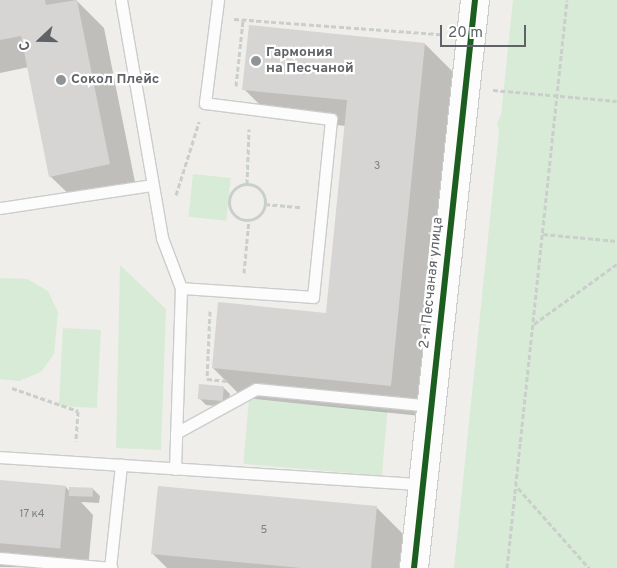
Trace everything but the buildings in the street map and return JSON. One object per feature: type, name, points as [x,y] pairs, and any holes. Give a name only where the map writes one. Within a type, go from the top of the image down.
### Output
[{"type":"street","name":"2-я Песчаная улица","points":[[414,568],[475,0]]},
{"type":"lane","points":[[121,0],[162,238],[181,288],[175,468]]},
{"type":"lane","points":[[181,288],[313,297],[331,119],[206,103],[218,0]]},
{"type":"lane","points":[[0,208],[152,185]]},
{"type":"lane","points":[[176,433],[256,389],[432,406]]},
{"type":"lane","points":[[0,457],[423,484]]},
{"type":"lane","points":[[0,558],[111,568],[121,465]]},
{"type":"path","points":[[507,568],[517,488],[567,0]]},
{"type":"path","points":[[216,18],[440,34]]},
{"type":"path","points":[[234,106],[243,20]]},
{"type":"path","points":[[490,90],[617,101]]},
{"type":"path","points":[[162,238],[206,103]]},
{"type":"path","points":[[247,184],[250,108]]},
{"type":"path","points":[[247,184],[262,192],[265,204],[260,214],[249,219],[237,217],[229,202],[233,191],[247,184]]},
{"type":"path","points":[[265,204],[322,209]]},
{"type":"path","points":[[242,292],[249,219]]},
{"type":"path","points":[[543,234],[617,241]]},
{"type":"path","points":[[534,324],[617,264]]},
{"type":"path","points":[[211,290],[207,379],[232,381],[256,389]]},
{"type":"path","points":[[12,388],[78,411],[74,462]]},
{"type":"path","points":[[517,488],[589,568]]},
{"type":"green space","points":[[513,0],[617,0],[617,568],[454,568],[499,131],[497,124],[501,115]]},
{"type":"green space","points":[[193,174],[231,178],[226,221],[189,217]]},
{"type":"green space","points":[[120,265],[166,309],[161,450],[116,448]]},
{"type":"green space","points":[[0,278],[27,279],[48,291],[58,312],[54,354],[41,372],[19,381],[0,379]]},
{"type":"green space","points":[[63,328],[101,330],[97,408],[59,406]]},
{"type":"green space","points":[[249,399],[387,411],[382,476],[243,464]]},
{"type":"cycle path","points":[[414,568],[475,0]]},
{"type":"place","name":"Гармония на Песчаной","points":[[256,61]]},
{"type":"place","name":"Сокол Плейс","points":[[61,80]]}]
